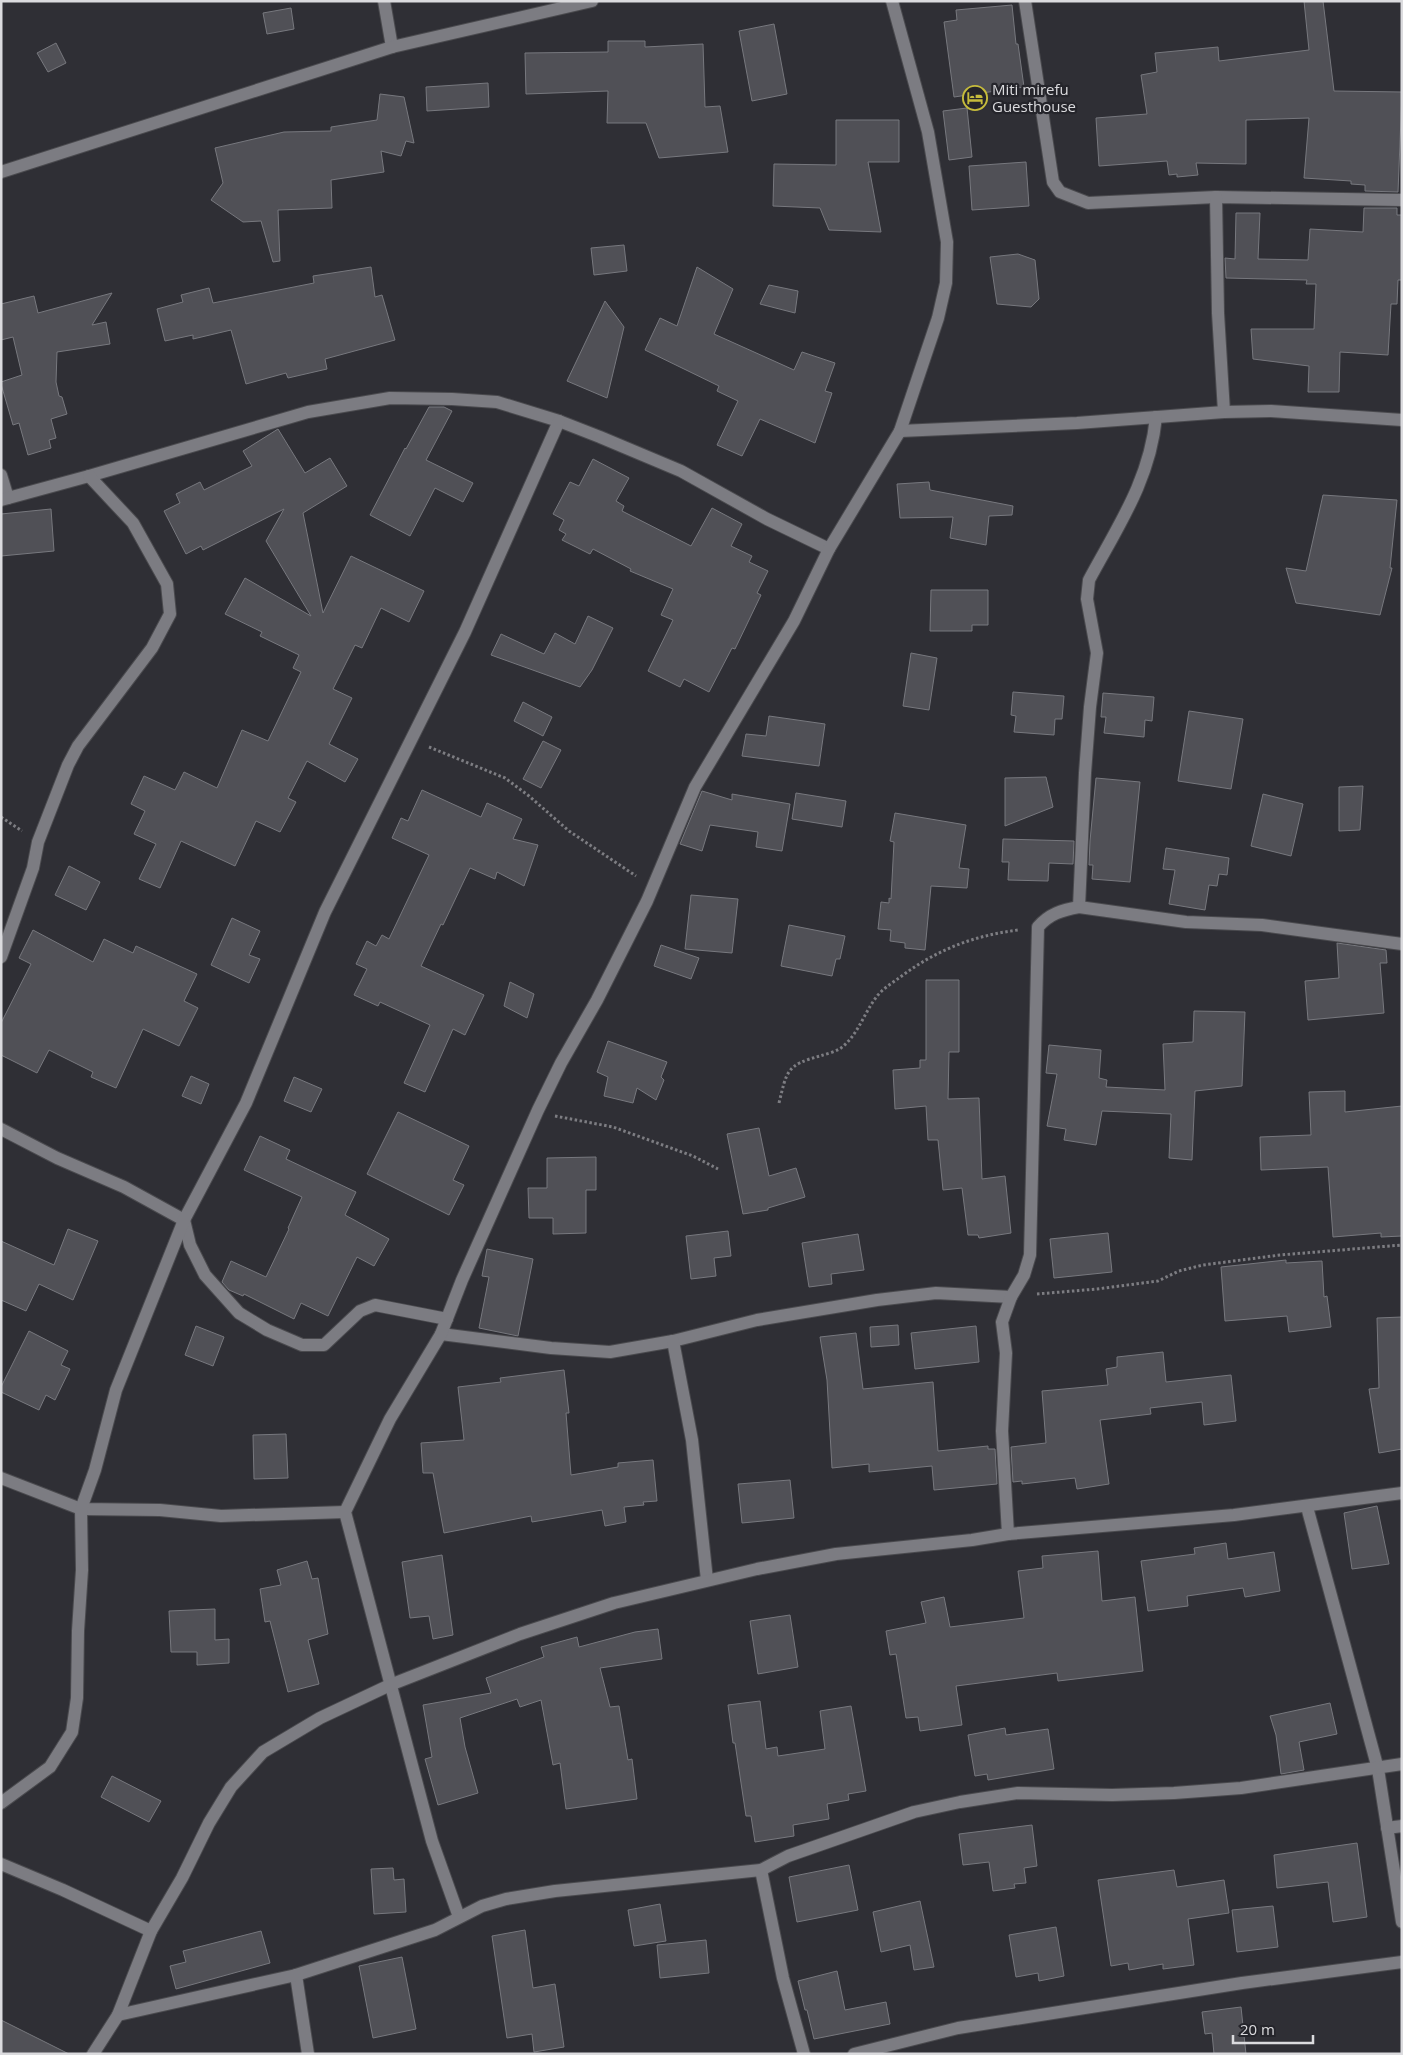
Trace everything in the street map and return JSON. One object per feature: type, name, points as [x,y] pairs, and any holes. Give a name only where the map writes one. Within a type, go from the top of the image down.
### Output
[{"type":"street","points":[[384,1],[392,47]]},
{"type":"street","points":[[1,172],[392,47],[592,1]]},
{"type":"street","points":[[458,1917],[432,1841],[345,1512],[390,1419],[441,1334],[462,1280],[538,1110],[654,887],[694,788],[794,621],[829,548],[900,431],[938,318],[946,283],[947,242],[928,132],[892,1]]},
{"type":"street","points":[[1025,1],[1053,182],[1060,192],[1088,203],[1216,197],[1402,200]]},
{"type":"street","points":[[1216,197],[1218,313],[1224,412]]},
{"type":"street","points":[[1,475],[4,499],[308,412],[390,398],[497,402],[559,421],[681,471],[767,519],[829,548]]},
{"type":"street","points":[[900,431],[1224,412],[1270,411],[1402,420]]},
{"type":"street","points":[[1079,907],[1085,773],[1090,707],[1097,653],[1087,599],[1089,580],[1142,480],[1154,438],[1156,417]]},
{"type":"street","points":[[1,1803],[50,1767],[72,1732],[77,1698],[78,1631],[82,1570],[81,1509],[95,1470],[116,1390],[184,1220],[246,1103],[325,912],[465,632],[559,421]]},
{"type":"street","points":[[1,957],[34,868],[38,842],[68,765],[78,746],[152,648],[170,614],[167,584],[133,522],[89,476]]},
{"type":"street","points":[[1008,1534],[1002,1431],[1006,1354],[1002,1322],[1011,1296],[1028,1265],[1032,1231],[1038,927],[1046,917],[1061,910],[1079,907],[1186,922],[1262,925],[1402,944]]},
{"type":"street","points":[[1,1129],[57,1158],[124,1187],[184,1220],[190,1245],[205,1275],[226,1296],[239,1313],[266,1330],[302,1345],[324,1345],[360,1310],[375,1305],[399,1308],[447,1319]]},
{"type":"street","points":[[441,1334],[551,1348],[610,1352],[673,1342],[757,1320],[877,1300],[936,1293],[1011,1296]]},
{"type":"street","points":[[673,1342],[692,1440],[708,1580]]},
{"type":"street","points":[[1,1478],[81,1509],[160,1510],[221,1516],[345,1512]]},
{"type":"street","points":[[93,2054],[118,2015],[151,1931],[182,1878],[209,1824],[231,1786],[263,1752],[320,1718],[390,1685],[520,1634],[614,1603],[757,1568],[836,1554],[972,1540],[1008,1534],[1234,1515],[1402,1492]]},
{"type":"street","points":[[1307,1506],[1378,1769],[1402,1922]]},
{"type":"street","points":[[118,2015],[296,1975],[435,1930],[482,1906],[506,1899],[555,1891],[761,1870],[788,1856],[914,1812],[960,1802],[1018,1793],[1112,1795],[1183,1793],[1241,1788],[1402,1764]]},
{"type":"street","points":[[1387,1828],[1402,1826]]},
{"type":"street","points":[[1,1864],[63,1890],[151,1931]]},
{"type":"street","points":[[761,1870],[783,1978],[804,2054]]},
{"type":"street","points":[[854,2054],[958,2028],[1242,1983],[1402,1962]]},
{"type":"street","points":[[296,1975],[308,2054]]},
{"type":"path","points":[[412,740],[505,778],[569,831],[606,858],[654,887]]},
{"type":"path","points":[[779,1103],[785,1079],[791,1068],[801,1061],[839,1049],[856,1032],[867,1010],[879,994],[904,974],[934,954],[970,939],[1038,927]]},
{"type":"path","points":[[538,1110],[553,1116],[613,1127],[693,1156],[718,1169]]},
{"type":"path","points":[[1011,1296],[1098,1289],[1158,1281],[1179,1271],[1203,1265],[1280,1255],[1402,1245]]},
{"type":"building","points":[[1304,1],[1323,1],[1334,91],[1402,92],[1398,192],[1365,191],[1365,185],[1351,184],[1351,181],[1304,178],[1309,118],[1246,120],[1246,164],[1196,163],[1198,175],[1177,177],[1177,174],[1169,175],[1167,161],[1099,166],[1096,118],[1147,114],[1141,75],[1157,72],[1155,53],[1218,47],[1219,61],[1309,50]]},
{"type":"building","points":[[1012,5],[1016,44],[1018,44],[1024,87],[954,97],[944,22],[957,20],[956,10]]},
{"type":"building","points":[[291,8],[294,29],[267,34],[263,13]]},
{"type":"building","points":[[774,24],[787,94],[752,101],[739,31]]},
{"type":"building","points":[[608,41],[645,41],[645,47],[703,44],[705,107],[720,106],[728,152],[659,158],[646,123],[607,123],[608,91],[526,94],[525,53],[608,52]]},
{"type":"building","points":[[56,43],[66,63],[48,72],[37,53]]},
{"type":"building","points":[[488,83],[489,107],[427,111],[426,87]]},
{"type":"building","points":[[380,94],[404,97],[414,143],[406,141],[401,156],[381,151],[384,172],[331,180],[332,208],[278,210],[280,261],[273,262],[261,221],[243,222],[211,200],[223,183],[215,148],[284,132],[331,131],[331,127],[377,120]]},
{"type":"building","points":[[967,108],[972,157],[949,160],[943,111]]},
{"type":"building","points":[[836,120],[899,120],[899,162],[868,162],[881,232],[829,230],[820,208],[773,206],[774,164],[836,165]]},
{"type":"building","points":[[1026,162],[1029,206],[972,210],[969,166]]},
{"type":"building","points":[[1364,208],[1397,208],[1397,215],[1402,215],[1402,280],[1398,280],[1397,304],[1391,304],[1388,355],[1340,352],[1339,392],[1308,392],[1309,366],[1253,359],[1251,329],[1314,329],[1316,284],[1306,284],[1307,280],[1226,278],[1225,258],[1235,259],[1236,213],[1260,213],[1258,259],[1308,260],[1310,229],[1363,232]]},
{"type":"building","points":[[624,245],[627,271],[594,275],[591,248]]},
{"type":"building","points":[[1018,254],[1035,260],[1039,299],[1031,307],[997,304],[990,257]]},
{"type":"building","points":[[371,267],[375,297],[382,295],[395,340],[325,359],[327,369],[288,378],[286,373],[246,384],[231,330],[193,339],[193,335],[165,341],[157,309],[183,302],[181,295],[209,288],[213,303],[314,283],[313,276]]},
{"type":"building","points":[[697,267],[733,289],[714,334],[794,370],[802,352],[835,363],[825,391],[832,393],[815,443],[760,419],[742,456],[717,445],[738,401],[717,391],[719,386],[645,350],[660,318],[677,326]]},
{"type":"building","points":[[769,285],[798,291],[795,313],[760,304]]},
{"type":"building","points":[[112,293],[92,325],[106,322],[110,344],[57,352],[56,382],[59,396],[62,397],[67,414],[51,419],[56,438],[49,440],[51,448],[28,455],[19,423],[13,425],[1,384],[1,382],[22,375],[13,337],[1,340],[1,304],[34,296],[38,313]]},
{"type":"building","points":[[605,301],[624,327],[607,398],[567,381]]},
{"type":"building","points":[[429,407],[444,407],[452,411],[426,460],[473,483],[463,502],[435,488],[410,536],[370,515]]},
{"type":"building","points":[[278,429],[305,473],[330,458],[347,486],[303,513],[323,613],[351,556],[424,591],[409,622],[381,608],[362,648],[355,645],[333,689],[352,698],[329,744],[358,759],[345,782],[307,761],[288,798],[296,802],[280,832],[256,821],[235,866],[181,841],[160,888],[139,879],[156,844],[134,834],[145,811],[131,804],[144,776],[175,790],[184,772],[217,788],[242,730],[268,741],[301,672],[293,668],[299,655],[260,636],[262,632],[225,614],[245,578],[311,616],[266,541],[284,509],[203,550],[201,546],[186,554],[164,511],[180,503],[176,494],[200,482],[204,490],[252,466],[243,451]]},
{"type":"building","points":[[593,459],[629,478],[616,501],[624,506],[622,511],[691,546],[712,508],[742,524],[731,546],[752,556],[749,562],[768,571],[757,593],[761,595],[735,649],[732,648],[709,692],[684,679],[680,687],[648,671],[673,620],[661,615],[673,589],[630,571],[631,569],[593,549],[590,554],[562,540],[566,534],[559,530],[564,520],[553,514],[570,482],[579,486]]},
{"type":"building","points":[[929,482],[930,490],[1013,506],[1012,515],[989,516],[986,545],[950,538],[953,517],[900,518],[897,484]]},
{"type":"building","points":[[1323,495],[1397,500],[1390,568],[1392,568],[1380,615],[1296,603],[1286,568],[1306,571]]},
{"type":"building","points":[[51,509],[54,551],[1,556],[1,514]]},
{"type":"building","points":[[931,590],[988,590],[988,625],[972,625],[972,631],[930,631]]},
{"type":"building","points":[[588,616],[613,628],[592,670],[580,687],[491,655],[501,634],[544,654],[555,633],[575,644]]},
{"type":"building","points":[[911,653],[937,658],[929,710],[903,706]]},
{"type":"building","points":[[1013,692],[1064,696],[1062,719],[1055,719],[1054,735],[1014,732],[1016,716],[1011,715]]},
{"type":"building","points":[[1103,693],[1154,697],[1152,721],[1145,720],[1144,737],[1104,733],[1106,717],[1101,717]]},
{"type":"building","points":[[523,702],[552,717],[543,736],[514,721]]},
{"type":"building","points":[[1189,711],[1243,719],[1231,789],[1178,781]]},
{"type":"building","points":[[769,716],[825,724],[819,766],[742,756],[746,734],[766,736]]},
{"type":"building","points":[[543,741],[561,750],[541,788],[523,779]]},
{"type":"building","points":[[1046,777],[1053,807],[1005,826],[1005,778]]},
{"type":"building","points":[[1096,778],[1140,782],[1130,882],[1092,879],[1093,865],[1089,865]]},
{"type":"building","points":[[1363,786],[1360,830],[1339,831],[1339,787]]},
{"type":"building","points":[[422,790],[481,817],[487,803],[522,819],[513,839],[538,845],[524,886],[497,872],[495,879],[470,868],[421,966],[484,995],[465,1035],[453,1029],[425,1092],[404,1083],[430,1025],[380,1002],[378,1006],[354,995],[367,969],[356,964],[367,941],[376,946],[382,935],[389,939],[429,855],[392,838],[401,818],[408,821]]},
{"type":"building","points":[[702,791],[732,800],[732,794],[790,804],[782,851],[756,847],[758,832],[710,825],[702,851],[680,844]]},
{"type":"building","points":[[796,793],[846,801],[842,827],[792,819]]},
{"type":"building","points":[[1263,794],[1303,804],[1291,856],[1251,846]]},
{"type":"building","points":[[895,813],[966,825],[959,868],[969,869],[967,888],[931,886],[925,950],[905,948],[905,943],[890,941],[891,930],[878,929],[881,902],[889,903],[889,898],[891,899],[894,842],[890,841]]},
{"type":"building","points":[[1003,839],[1074,841],[1073,864],[1049,863],[1048,881],[1008,880],[1009,862],[1002,862]]},
{"type":"building","points":[[1166,848],[1229,858],[1227,875],[1219,874],[1217,886],[1209,885],[1205,910],[1169,904],[1175,870],[1163,869]]},
{"type":"building","points":[[69,866],[100,882],[86,910],[55,895]]},
{"type":"building","points":[[691,895],[738,899],[732,953],[685,949]]},
{"type":"building","points":[[232,918],[260,931],[249,955],[260,959],[249,983],[211,965]]},
{"type":"building","points":[[789,925],[845,936],[840,959],[836,959],[832,976],[781,966]]},
{"type":"building","points":[[33,930],[93,962],[104,939],[133,953],[136,946],[197,974],[184,1001],[198,1008],[179,1046],[143,1029],[116,1088],[91,1077],[93,1072],[49,1050],[37,1073],[1,1055],[1,1023],[31,964],[19,958]]},
{"type":"building","points":[[1337,943],[1386,950],[1387,963],[1380,963],[1384,1013],[1308,1020],[1305,981],[1339,978]]},
{"type":"building","points":[[661,945],[699,958],[691,979],[654,966]]},
{"type":"building","points":[[926,980],[959,980],[959,1052],[949,1052],[948,1099],[979,1098],[982,1179],[1005,1176],[1011,1233],[979,1238],[978,1235],[968,1235],[962,1188],[943,1190],[938,1140],[928,1140],[926,1106],[895,1109],[893,1070],[920,1068],[920,1060],[926,1060]]},
{"type":"building","points":[[510,982],[534,994],[527,1018],[504,1006]]},
{"type":"building","points":[[1194,1011],[1245,1012],[1242,1086],[1195,1091],[1192,1160],[1169,1158],[1171,1114],[1102,1111],[1096,1145],[1064,1140],[1066,1129],[1047,1126],[1057,1074],[1046,1073],[1049,1045],[1101,1050],[1099,1078],[1107,1080],[1106,1087],[1165,1090],[1163,1044],[1193,1042]]},
{"type":"building","points":[[608,1041],[667,1062],[661,1077],[664,1080],[656,1100],[637,1088],[633,1103],[604,1096],[608,1077],[597,1072]]},
{"type":"building","points":[[191,1076],[209,1084],[201,1104],[182,1096]]},
{"type":"building","points":[[294,1077],[322,1089],[311,1112],[284,1101]]},
{"type":"building","points":[[1345,1091],[1345,1112],[1402,1106],[1402,1236],[1381,1237],[1381,1233],[1333,1237],[1328,1167],[1261,1170],[1260,1137],[1311,1135],[1309,1092]]},
{"type":"building","points":[[398,1112],[469,1146],[453,1180],[464,1185],[449,1215],[367,1174]]},
{"type":"building","points":[[759,1128],[769,1176],[796,1168],[805,1197],[768,1208],[768,1210],[743,1214],[727,1134]]},
{"type":"building","points":[[260,1136],[290,1150],[286,1159],[356,1192],[345,1215],[389,1239],[374,1266],[357,1257],[328,1316],[301,1303],[294,1319],[244,1294],[243,1296],[229,1290],[222,1282],[231,1261],[266,1277],[302,1197],[244,1170]]},
{"type":"building","points":[[596,1157],[596,1190],[586,1190],[586,1233],[553,1234],[553,1218],[529,1218],[528,1188],[547,1188],[547,1158]]},
{"type":"building","points":[[68,1229],[98,1241],[73,1300],[39,1284],[26,1311],[1,1300],[1,1241],[54,1265]]},
{"type":"building","points":[[728,1231],[731,1256],[714,1258],[716,1276],[691,1279],[686,1236]]},
{"type":"building","points":[[1108,1233],[1112,1272],[1054,1278],[1050,1239]]},
{"type":"building","points":[[858,1234],[864,1270],[831,1274],[832,1284],[809,1287],[802,1243]]},
{"type":"building","points":[[487,1249],[533,1259],[518,1336],[479,1328],[489,1277],[482,1276]]},
{"type":"building","points":[[1286,1260],[1286,1263],[1322,1261],[1324,1297],[1327,1296],[1331,1327],[1289,1332],[1287,1316],[1225,1321],[1221,1267]]},
{"type":"building","points":[[1402,1317],[1402,1449],[1379,1453],[1369,1389],[1379,1388],[1377,1318]]},
{"type":"building","points":[[898,1325],[899,1345],[871,1347],[870,1327]]},
{"type":"building","points":[[196,1326],[224,1337],[213,1366],[185,1355]]},
{"type":"building","points":[[976,1326],[979,1362],[915,1369],[911,1333]]},
{"type":"building","points":[[29,1331],[68,1351],[61,1365],[70,1369],[55,1400],[46,1395],[39,1410],[1,1392],[1,1387]]},
{"type":"building","points":[[856,1333],[863,1389],[933,1382],[938,1451],[988,1446],[988,1449],[995,1449],[997,1484],[934,1490],[932,1466],[869,1472],[869,1464],[832,1468],[827,1380],[820,1337]]},
{"type":"building","points":[[1163,1352],[1166,1382],[1231,1375],[1236,1421],[1204,1425],[1202,1402],[1150,1408],[1151,1414],[1100,1420],[1109,1484],[1077,1489],[1075,1478],[1022,1484],[1022,1481],[1013,1482],[1011,1447],[1046,1443],[1042,1391],[1108,1385],[1106,1369],[1117,1367],[1117,1357]]},
{"type":"building","points":[[564,1370],[569,1413],[566,1413],[571,1475],[618,1467],[618,1463],[653,1460],[657,1501],[643,1502],[644,1505],[624,1507],[626,1522],[605,1526],[602,1510],[532,1522],[531,1516],[444,1533],[433,1473],[423,1473],[421,1443],[464,1440],[458,1387],[501,1382],[500,1378]]},
{"type":"building","points":[[286,1434],[288,1478],[254,1479],[253,1435]]},
{"type":"building","points":[[790,1480],[794,1518],[742,1523],[738,1484]]},
{"type":"building","points":[[1377,1506],[1389,1564],[1352,1569],[1344,1513]]},
{"type":"building","points":[[1226,1543],[1228,1559],[1274,1552],[1280,1591],[1245,1597],[1243,1588],[1187,1596],[1188,1606],[1148,1611],[1141,1561],[1195,1554],[1194,1548]]},
{"type":"building","points":[[1098,1551],[1102,1601],[1135,1597],[1143,1671],[1058,1681],[1057,1673],[956,1686],[962,1725],[920,1731],[918,1717],[906,1718],[896,1654],[890,1655],[886,1631],[926,1623],[921,1602],[944,1597],[950,1627],[1024,1618],[1018,1571],[1043,1568],[1042,1556]]},
{"type":"building","points":[[442,1555],[453,1635],[433,1639],[429,1616],[410,1618],[402,1562]]},
{"type":"building","points":[[307,1561],[312,1579],[318,1578],[328,1634],[308,1640],[319,1684],[288,1692],[270,1621],[265,1622],[260,1589],[281,1585],[277,1570]]},
{"type":"building","points":[[215,1609],[215,1640],[229,1639],[229,1663],[197,1665],[197,1652],[171,1652],[169,1611]]},
{"type":"building","points":[[790,1615],[798,1667],[758,1674],[750,1621]]},
{"type":"building","points":[[658,1629],[662,1659],[600,1668],[610,1707],[619,1706],[628,1760],[632,1759],[637,1799],[566,1809],[560,1763],[553,1765],[541,1700],[520,1707],[517,1699],[460,1718],[465,1747],[478,1793],[438,1805],[425,1759],[432,1757],[423,1705],[491,1693],[486,1678],[544,1657],[541,1647],[577,1637],[579,1647],[635,1632]]},
{"type":"building","points":[[760,1701],[766,1749],[777,1747],[778,1756],[825,1749],[820,1711],[851,1706],[866,1791],[848,1794],[849,1800],[827,1804],[829,1819],[793,1825],[794,1836],[755,1842],[751,1816],[746,1816],[728,1705]]},
{"type":"building","points":[[1330,1703],[1337,1734],[1299,1742],[1304,1770],[1281,1774],[1276,1735],[1270,1716]]},
{"type":"building","points":[[1005,1728],[1006,1735],[1048,1729],[1054,1769],[988,1780],[987,1774],[975,1776],[968,1735]]},
{"type":"building","points":[[112,1776],[161,1801],[149,1822],[101,1797]]},
{"type":"building","points":[[1032,1825],[1037,1866],[1024,1868],[1026,1883],[1014,1884],[1015,1888],[993,1891],[989,1862],[963,1865],[959,1834]]},
{"type":"building","points":[[1357,1843],[1367,1917],[1333,1922],[1328,1882],[1277,1888],[1274,1855]]},
{"type":"building","points":[[849,1865],[858,1910],[797,1922],[789,1877]]},
{"type":"building","points":[[393,1868],[394,1880],[404,1879],[406,1912],[374,1914],[371,1869]]},
{"type":"building","points":[[1174,1870],[1177,1887],[1224,1880],[1229,1913],[1188,1919],[1194,1965],[1163,1969],[1163,1964],[1129,1970],[1128,1963],[1111,1966],[1098,1880]]},
{"type":"building","points":[[920,1901],[934,1967],[914,1970],[910,1945],[881,1952],[873,1912]]},
{"type":"building","points":[[660,1904],[666,1941],[634,1946],[628,1910]]},
{"type":"building","points":[[1273,1906],[1278,1947],[1237,1952],[1232,1910]]},
{"type":"building","points":[[1056,1927],[1064,1976],[1039,1981],[1038,1973],[1016,1977],[1009,1935]]},
{"type":"building","points":[[525,1930],[533,1988],[555,1984],[564,2047],[534,2052],[532,2034],[507,2038],[492,1936]]},
{"type":"building","points":[[261,1931],[270,1963],[176,1989],[170,1966],[186,1962],[183,1951]]},
{"type":"building","points":[[706,1940],[709,1973],[660,1978],[657,1945]]},
{"type":"building","points":[[402,1957],[416,2029],[373,2038],[359,1966]]},
{"type":"building","points":[[837,1971],[845,2010],[886,2002],[890,2024],[814,2039],[798,1981]]},
{"type":"building","points":[[1241,2007],[1246,2054],[1214,2054],[1212,2033],[1205,2034],[1202,2012]]},
{"type":"building","points":[[1,2020],[69,2054],[1,2054]]},
{"type":"place","name":"Miti mirefu Guesthouse","points":[[975,98]]}]
